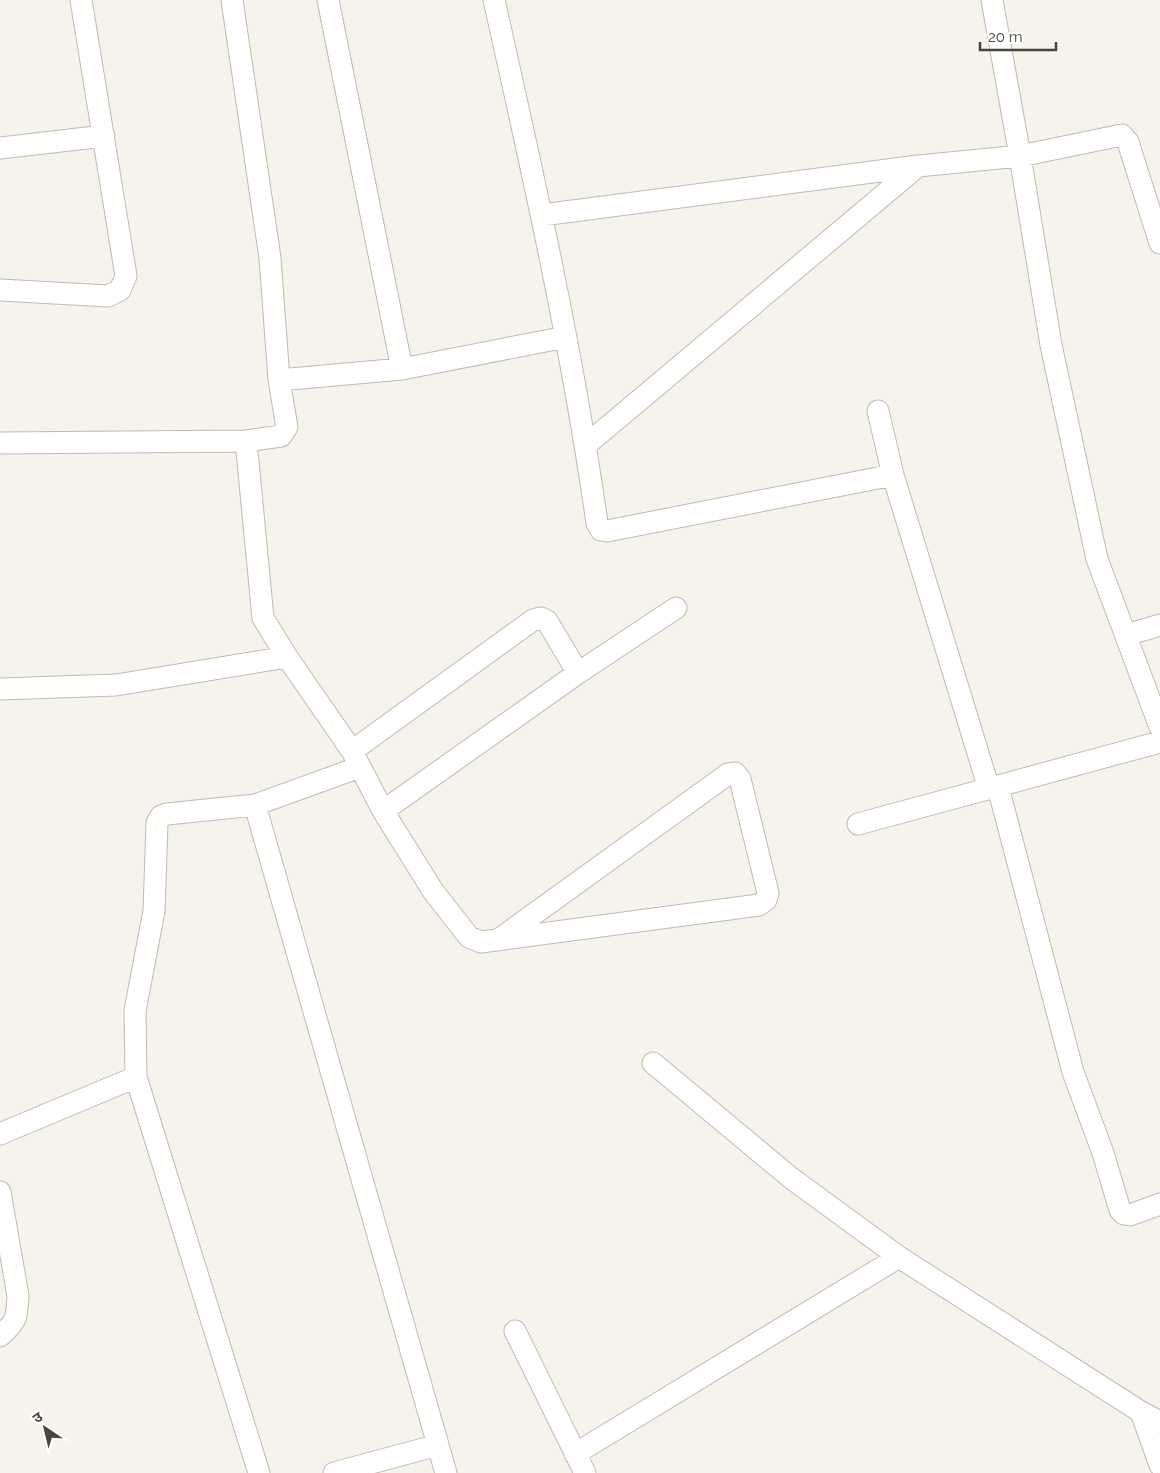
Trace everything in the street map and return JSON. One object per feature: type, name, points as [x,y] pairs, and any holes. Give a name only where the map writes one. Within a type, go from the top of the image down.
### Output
[{"type":"street","points":[[0,290],[108,296],[120,290],[126,276],[81,0]]},
{"type":"street","points":[[0,443],[246,441],[281,436],[287,428],[279,380],[270,258],[232,0]]},
{"type":"street","points":[[328,0],[402,369]]},
{"type":"street","points":[[494,0],[542,216],[586,445],[597,523],[601,530],[607,531],[893,475]]},
{"type":"street","points":[[992,0],[1051,345],[1097,559],[1160,727]]},
{"type":"street","points":[[542,216],[918,166],[1020,156],[1122,135],[1128,142],[1160,243]]},
{"type":"street","points":[[0,148],[104,136]]},
{"type":"street","points":[[586,445],[918,166]]},
{"type":"street","points":[[279,380],[402,369],[566,337]]},
{"type":"street","points":[[878,411],[893,475],[993,788],[1074,1072],[1103,1153],[1120,1210],[1124,1214],[1130,1215],[1160,1204]]},
{"type":"street","points":[[246,441],[263,618],[356,759],[383,811],[433,891],[469,937],[481,942],[498,940],[759,904],[766,900],[768,893],[740,779],[735,773],[728,774],[498,940]]},
{"type":"street","points":[[383,811],[578,673],[676,608]]},
{"type":"street","points":[[259,1473],[136,1076],[135,1011],[154,911],[157,823],[161,816],[167,814],[256,805],[356,759],[533,620],[541,618],[547,621],[578,673]]},
{"type":"street","points":[[1126,635],[1160,625]]},
{"type":"street","points":[[0,689],[116,685],[287,657]]},
{"type":"street","points":[[858,824],[1160,742]]},
{"type":"street","points":[[256,805],[446,1473]]},
{"type":"street","points":[[653,1062],[791,1178],[898,1258],[1141,1412],[1160,1422]]},
{"type":"street","points":[[0,1134],[136,1076]]},
{"type":"street","points":[[0,1192],[18,1296],[18,1314],[12,1325],[0,1336]]},
{"type":"street","points":[[575,1454],[898,1258]]},
{"type":"street","points":[[515,1331],[585,1473]]},
{"type":"street","points":[[1141,1412],[1160,1465]]},
{"type":"street","points":[[334,1473],[438,1445]]}]
